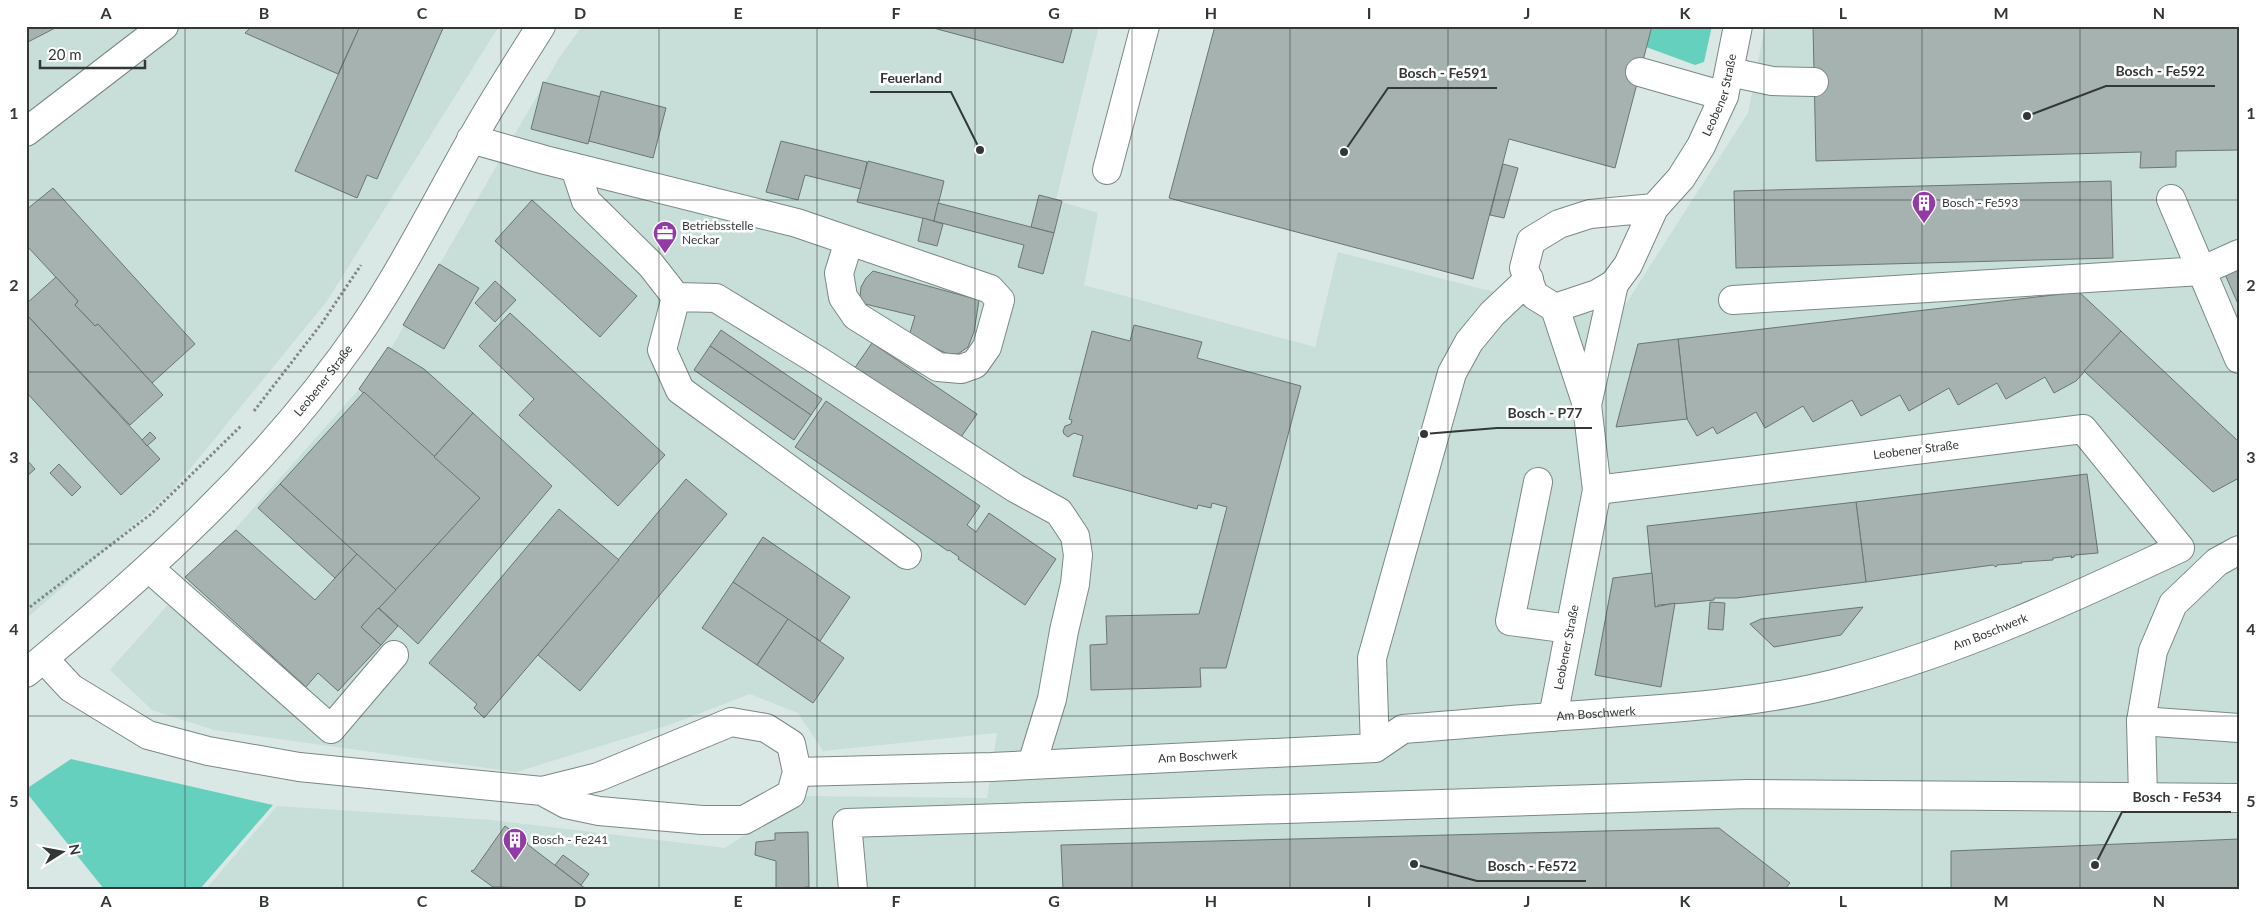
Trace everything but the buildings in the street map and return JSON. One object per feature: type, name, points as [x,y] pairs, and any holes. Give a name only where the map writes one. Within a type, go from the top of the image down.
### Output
[{"type":"street","points":[[26,132],[164,26]]},
{"type":"street","name":"Leobener Straße","points":[[35,666],[149,568],[204,516],[291,424],[364,326],[426,224],[471,139],[541,26]]},
{"type":"street","points":[[1107,170],[1145,26]]},
{"type":"street","name":"Leobener Straße","points":[[1554,716],[1597,490],[1587,405],[1554,308],[1597,294],[1614,284],[1628,265],[1654,208],[1681,178],[1701,146],[1727,84],[1738,26]]},
{"type":"street","points":[[1640,72],[1727,84],[1772,81],[1814,82]]},
{"type":"street","points":[[471,139],[575,168],[797,222],[990,289],[1000,300],[986,347],[975,364],[961,369],[938,367],[856,316],[843,297],[839,273],[849,241]]},
{"type":"street","points":[[575,168],[586,201],[651,265],[676,297]]},
{"type":"street","points":[[2171,199],[2239,360]]},
{"type":"street","points":[[1554,308],[1534,295],[1524,268],[1531,241],[1559,224],[1590,214],[1654,208]]},
{"type":"street","points":[[1733,300],[2202,271],[2239,254]]},
{"type":"street","points":[[1375,748],[1372,658],[1452,373],[1469,342],[1492,314],[1529,279]]},
{"type":"street","name":"Leobener Straße","points":[[1587,405],[1614,284]]},
{"type":"street","points":[[676,297],[662,350],[680,390],[907,555]]},
{"type":"street","points":[[676,297],[716,298],[822,363],[1015,488],[1059,512],[1075,536],[1078,555],[1075,584],[1064,631],[1052,699],[1032,764]]},
{"type":"street","name":"Leobener Straße","points":[[1597,490],[2083,429],[2180,548]]},
{"type":"street","points":[[1538,482],[1510,621],[1570,629]]},
{"type":"street","name":"Am Boschwerk","points":[[796,772],[991,767],[1375,748],[1403,729],[1689,707],[1752,699],[1845,681],[1958,646],[2067,601],[2180,548]]},
{"type":"street","points":[[2143,796],[2140,721],[2153,651],[2173,604],[2217,562],[2239,550]]},
{"type":"street","points":[[149,568],[331,729],[394,655]]},
{"type":"street","points":[[35,666],[148,735],[208,751],[299,767],[542,791],[598,777],[731,722],[766,728],[791,744],[796,772],[791,794],[744,820],[702,820],[600,811],[566,804],[542,791]]},
{"type":"street","points":[[2140,721],[2239,728]]},
{"type":"street","points":[[853,889],[847,823],[1748,794],[2239,798]]},
{"type":"path","points":[[26,610],[151,514],[248,419],[322,323],[365,260]]},
{"type":"shaded area","points":[[26,26],[499,26],[327,301],[172,491],[26,619]]},
{"type":"shaded area","points":[[582,26],[1099,26],[1056,200],[1098,213],[1084,285],[1315,347],[1338,252],[1482,289],[1616,319],[1748,113],[1765,26],[2239,26],[2239,889],[206,889],[277,806],[491,820],[725,848],[802,796],[987,798],[997,733],[823,751],[798,713],[750,694],[669,725],[516,772],[214,730],[152,710],[110,670],[383,362],[559,58]]},
{"type":"green space","points":[[1652,26],[1712,26],[1704,62],[1695,65],[1646,47]]},
{"type":"green space","points":[[71,759],[273,805],[200,889],[104,889],[26,792],[26,789]]},
{"type":"place","name":"Bosch - Fe592","points":[[2027,116]]},
{"type":"place","name":"Feuerland","points":[[980,150]]},
{"type":"place","name":"Bosch - Fe591","points":[[1344,152]]},
{"type":"place","name":"Bosch - Fe593","points":[[1924,224]]},
{"type":"place","name":"Betriebsstelle Neckar","points":[[665,254]]},
{"type":"place","name":"Bosch - P77","points":[[1424,434]]},
{"type":"place","name":"Bosch - Fe241","points":[[515,861]]},
{"type":"place","name":"Bosch - Fe572","points":[[1414,864]]},
{"type":"place","name":"Bosch - Fe534","points":[[2095,865]]}]
